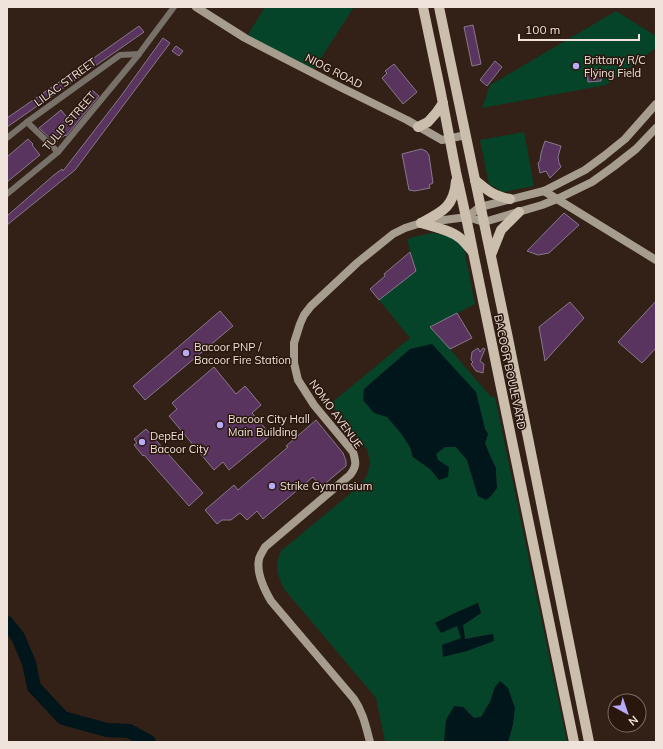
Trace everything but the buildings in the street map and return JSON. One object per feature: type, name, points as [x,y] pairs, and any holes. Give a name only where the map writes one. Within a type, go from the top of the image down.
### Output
[{"type":"main road","name":"BACOOR BOULEVARD","points":[[423,7],[574,742]]},
{"type":"main road","name":"BACOOR BOULEVARD","points":[[439,7],[491,255],[589,742]]},
{"type":"main road","points":[[418,127],[428,122],[436,114],[443,103]]},
{"type":"main road","points":[[421,223],[440,213],[452,199],[455,191],[457,173]]},
{"type":"main road","points":[[475,180],[492,194],[510,199]]},
{"type":"main road","points":[[491,255],[501,230],[519,212]]},
{"type":"main road","points":[[421,223],[454,234],[460,238],[473,252]]},
{"type":"street","name":"TULIP STREET","points":[[7,194],[58,152],[139,54],[174,7]]},
{"type":"street","name":"NIOG ROAD","points":[[196,7],[245,38],[407,120],[442,140],[466,135]]},
{"type":"street","name":"LILAC STREET","points":[[7,138],[120,55],[139,54]]},
{"type":"street","name":"NOMO AVENUE","points":[[466,217],[480,207],[544,191],[585,170],[625,139],[656,104]]},
{"type":"street","points":[[27,122],[58,152]]},
{"type":"street","points":[[484,222],[542,205],[558,199],[592,182],[636,149],[656,128]]},
{"type":"street","points":[[544,191],[656,260]]},
{"type":"street","name":"NOMO AVENUE","points":[[370,742],[359,706],[271,601],[263,587],[259,571],[259,558],[265,547],[350,475],[354,469],[356,461],[353,452],[314,405],[298,380],[293,354],[296,333],[304,315],[320,296],[393,234],[421,223],[466,217],[484,222]]},
{"type":"green space","points":[[265,7],[354,7],[314,69],[247,36]]},
{"type":"green space","name":"Brittany R/C Flying Field","points":[[616,11],[656,36],[656,48],[606,85],[482,108],[490,85]]},
{"type":"green space","points":[[524,132],[534,186],[503,192],[489,184],[480,140]]},
{"type":"green space","points":[[433,233],[441,234],[463,244],[475,304],[431,327],[491,397],[495,397],[567,742],[508,742],[513,724],[495,687],[490,702],[481,717],[474,718],[463,707],[444,741],[446,742],[385,742],[376,698],[284,589],[278,574],[277,566],[281,551],[357,488],[367,476],[370,462],[367,449],[330,404],[410,338],[379,300],[416,271],[407,240],[413,237]],"holes":[[[387,417],[485,429],[488,434],[485,443],[496,468],[497,488],[478,496],[467,460],[456,447],[445,447],[436,454],[438,460],[439,480],[430,469],[413,457],[410,447]],[[478,603],[481,613],[463,625],[465,639],[493,634],[494,641],[442,645],[462,639],[457,626],[435,623]]]},
{"type":"shaded area","points":[[432,344],[476,392],[485,429],[488,434],[485,443],[496,468],[497,488],[486,500],[478,496],[467,460],[456,447],[445,447],[436,454],[438,460],[449,467],[448,477],[439,480],[430,469],[413,457],[410,447],[387,417],[374,413],[363,400],[364,389],[410,349]]},
{"type":"shaded area","points":[[478,603],[481,613],[463,625],[465,639],[493,634],[494,641],[467,651],[443,657],[442,645],[461,638],[457,626],[441,633],[435,623]]},
{"type":"shaded area","points":[[500,681],[508,688],[515,708],[513,724],[508,742],[444,741],[446,720],[454,706],[463,707],[474,718],[481,717],[490,702],[495,687]]},
{"type":"waterway","points":[[7,623],[18,637],[29,663],[34,687],[63,718],[107,730],[129,731],[149,742]]},
{"type":"place","name":"Brittany R/C Flying Field","points":[[576,66]]},
{"type":"place","name":"Bacoor PNP / Bacoor Fire Station","points":[[186,353]]},
{"type":"place","name":"Bacoor City Hall Main Building","points":[[220,425]]},
{"type":"place","name":"DepEd Bacoor City","points":[[142,442]]},
{"type":"place","name":"Strike Gymnasium","points":[[272,486]]}]
